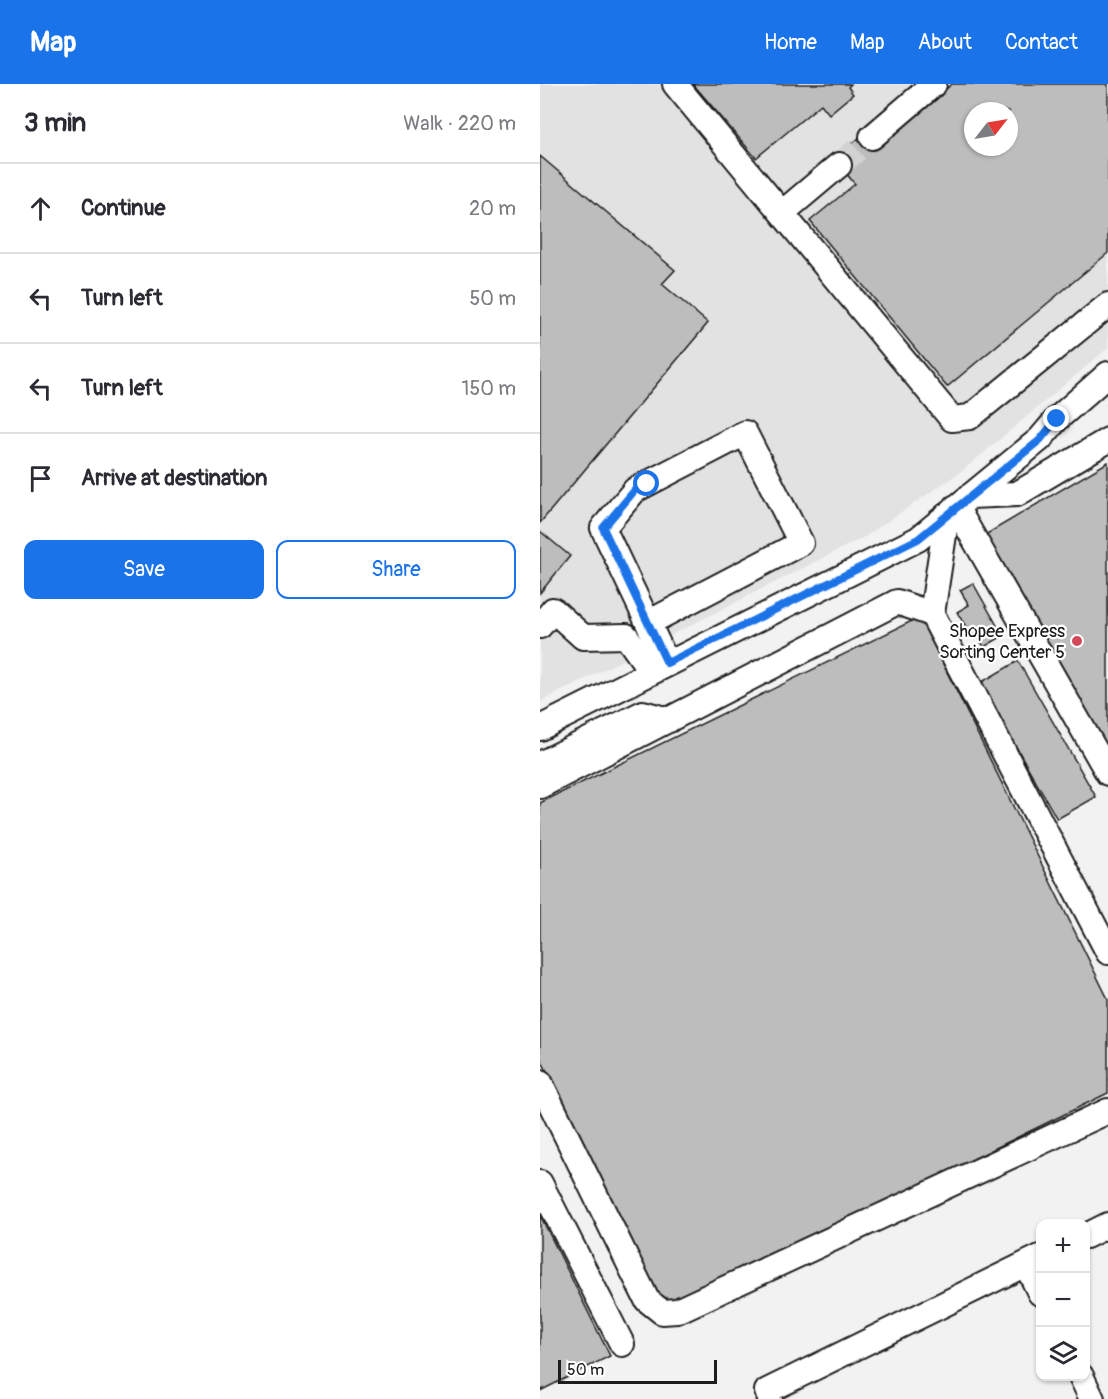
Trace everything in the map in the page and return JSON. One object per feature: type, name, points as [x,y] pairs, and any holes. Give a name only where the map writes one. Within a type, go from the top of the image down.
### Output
[{"type":"street","points":[[675,84],[952,419],[970,417],[1108,305]]},
{"type":"street","points":[[872,137],[934,84]]},
{"type":"street","points":[[782,213],[838,165]]},
{"type":"street","points":[[540,728],[918,539],[1040,440],[1057,419],[1108,374]]},
{"type":"street","points":[[648,623],[801,543],[745,433],[635,490],[603,528],[648,623],[659,667]]},
{"type":"street","points":[[958,506],[1017,494],[1108,440]]},
{"type":"street","points":[[958,506],[932,614],[1108,951]]},
{"type":"street","points":[[958,506],[1108,773]]},
{"type":"street","points":[[540,786],[897,602],[932,614]]},
{"type":"street","points":[[540,626],[553,610],[583,637],[626,636],[659,667]]},
{"type":"street","points":[[540,764],[643,712],[669,720]]},
{"type":"street","points":[[540,1082],[647,1300],[662,1312],[677,1311],[1108,1111]]},
{"type":"street","points":[[540,1183],[622,1344]]},
{"type":"street","points":[[1090,1234],[1108,1225]]},
{"type":"street","points":[[770,1399],[767,1391],[1034,1261]]},
{"type":"street","points":[[1083,1381],[1092,1399],[1108,1391]]},
{"type":"shaded area","points":[[540,84],[1108,84],[1108,348],[962,471],[866,536],[540,702]]},
{"type":"building","points":[[693,84],[851,84],[848,87],[853,94],[829,114],[821,104],[756,158]]},
{"type":"building","points":[[952,84],[1108,84],[1108,253],[947,387],[810,221],[855,184],[834,159],[867,131],[879,145]]},
{"type":"building","points":[[540,156],[675,270],[662,284],[708,323],[540,523]]},
{"type":"building","name":"Shopee Express Sorting Center 5","points":[[1108,462],[1108,748],[985,535]]},
{"type":"building","points":[[540,531],[570,556],[540,593]]},
{"type":"building","points":[[973,583],[1003,636],[984,647],[977,635],[972,637],[957,612],[969,605],[960,590]]},
{"type":"building","points":[[920,617],[1108,999],[1108,1093],[664,1310],[540,1057],[540,803]]},
{"type":"building","points":[[1018,661],[1096,797],[1057,819],[980,683]]},
{"type":"building","points":[[540,1215],[610,1356],[540,1391]]},
{"type":"tunnel","points":[[839,165],[872,137]]},
{"type":"place","name":"Shopee Express Sorting Center 5","points":[[1077,641]]},
{"type":"route","points":[[647,484],[635,490],[603,528],[667,663],[918,539],[1040,440],[1057,419]]}]
